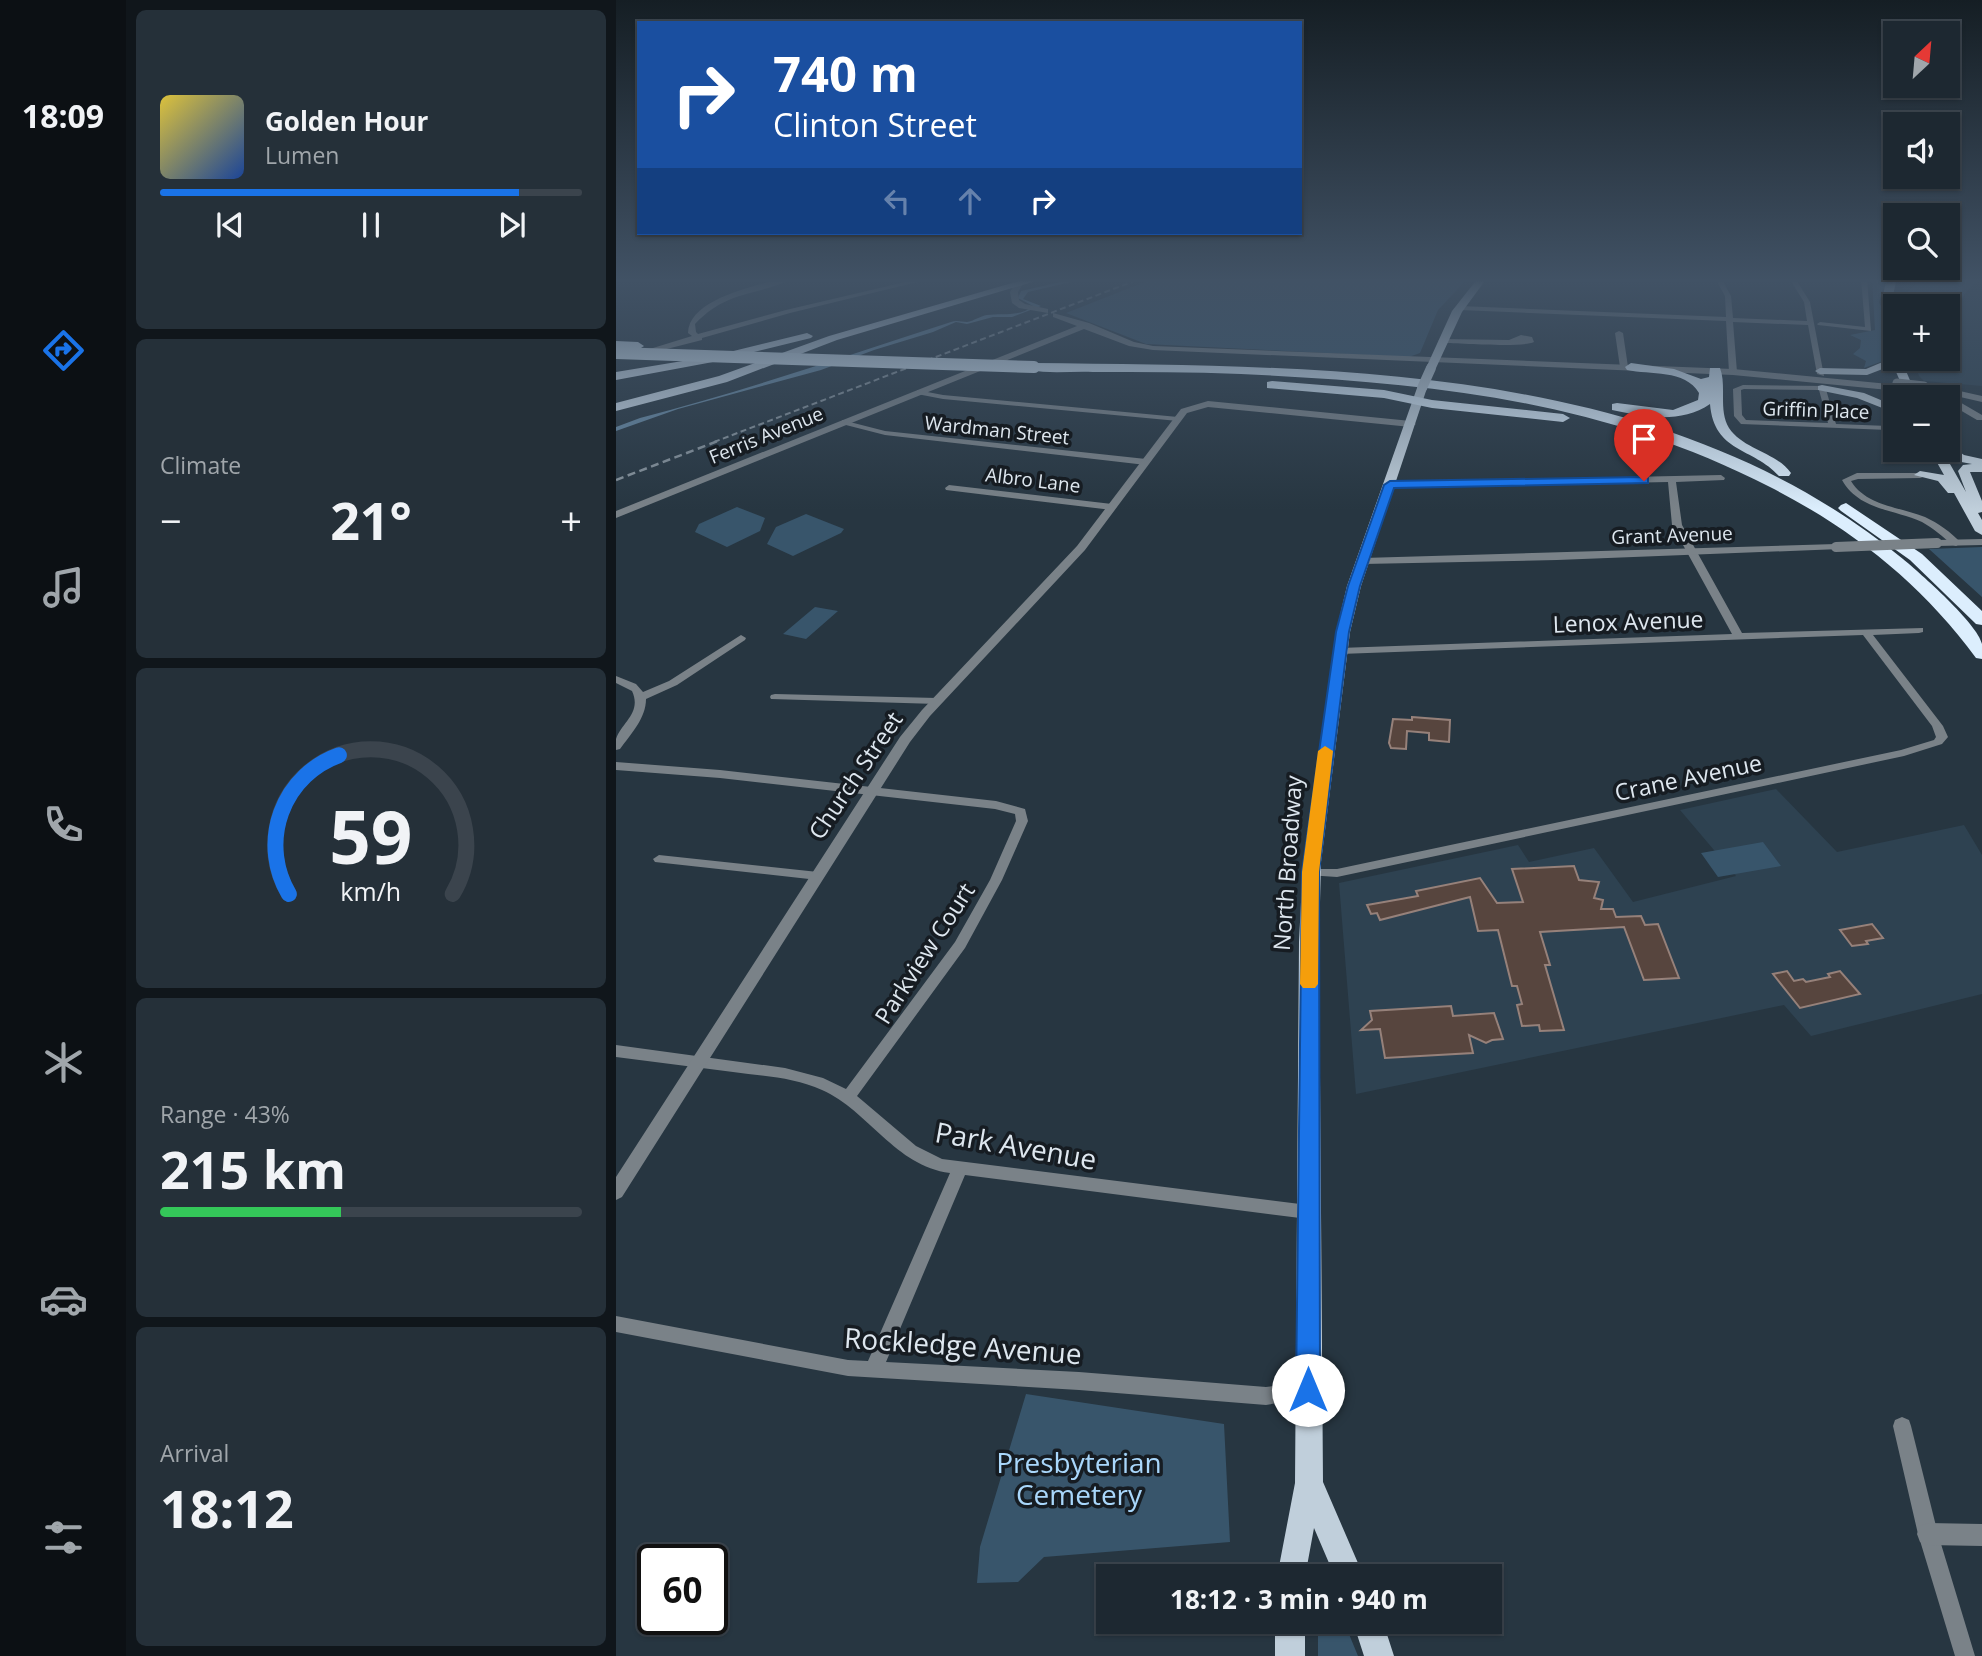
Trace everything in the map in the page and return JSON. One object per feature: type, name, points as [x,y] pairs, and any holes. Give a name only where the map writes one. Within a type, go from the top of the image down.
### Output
[{"type":"highway","points":[[629,355],[1382,369],[1488,382],[1606,407],[1655,414],[1680,413],[1702,405],[1707,395],[1711,371]]},
{"type":"highway","points":[[616,376],[725,355]]},
{"type":"highway","points":[[616,407],[735,375],[787,355]]},
{"type":"highway","points":[[847,355],[1327,373],[1469,387],[1560,404],[1647,429],[1720,457],[1800,496],[1855,530],[1904,568],[1949,611],[1982,654]]},
{"type":"highway","points":[[1044,364],[1384,394],[1419,394],[1432,404],[1558,417],[1633,433],[1709,457],[1800,496]]},
{"type":"highway","points":[[1627,367],[1686,377],[1701,385],[1707,395]]},
{"type":"highway","points":[[1711,371],[1721,428],[1731,439],[1779,466],[1784,473]]},
{"type":"highway","points":[[1606,407],[1696,436],[1784,473],[1852,511],[1898,542],[1946,583],[1982,620]]},
{"type":"main road","name":"North Broadway","points":[[1293,1564],[1309,1483],[1311,872],[1340,651],[1353,590],[1419,394],[1436,355]]},
{"type":"main road","points":[[1821,378],[1883,368]]},
{"type":"main road","points":[[1821,378],[1883,405]]},
{"type":"main road","points":[[1960,458],[1982,463]]},
{"type":"main road","points":[[1920,475],[1939,471],[1936,462]]},
{"type":"main road","points":[[1948,462],[1977,512]]},
{"type":"main road","points":[[1981,538],[1977,512],[1964,471],[1967,468],[1982,468]]},
{"type":"main road","points":[[1920,475],[1944,480],[1977,512]]},
{"type":"main road","name":"North Broadway","points":[[1309,1483],[1344,1564]]},
{"type":"main road","points":[[1290,1634],[1290,1656]]},
{"type":"main road","points":[[1372,1634],[1380,1656]]},
{"type":"street","name":"Ferris Avenue","points":[[616,516],[1010,355]]},
{"type":"street","points":[[1280,355],[1432,364],[1627,367],[1733,372],[1898,385]]},
{"type":"street","points":[[1624,355],[1627,367]]},
{"type":"street","points":[[1732,355],[1733,372]]},
{"type":"street","points":[[1819,355],[1821,378],[1833,426]]},
{"type":"street","points":[[1733,372],[1775,371],[1821,378]]},
{"type":"street","points":[[1744,422],[1738,416],[1737,390],[1740,387],[1821,378]]},
{"type":"street","points":[[920,391],[943,397],[1178,419],[1187,409],[1209,404],[1411,424]]},
{"type":"street","points":[[1960,393],[1982,391]]},
{"type":"street","points":[[1960,396],[1982,399]]},
{"type":"street","points":[[1960,397],[1982,399]]},
{"type":"street","points":[[1981,424],[1979,406],[1982,399]]},
{"type":"street","points":[[1960,407],[1981,424]]},
{"type":"street","name":"Church Street","points":[[616,1192],[905,740],[937,701],[1077,553],[1178,419]]},
{"type":"street","name":"Wardman Street","points":[[845,422],[884,433],[1146,462]]},
{"type":"street","name":"Griffin Place","points":[[1744,422],[1883,428]]},
{"type":"street","points":[[1920,475],[1857,476],[1846,480],[1848,485],[1868,500],[1927,521],[1956,543]]},
{"type":"street","points":[[1390,485],[1721,478]]},
{"type":"street","points":[[1672,480],[1677,525],[1738,636]]},
{"type":"street","name":"Albro Lane","points":[[949,488],[1112,507]]},
{"type":"street","name":"Grant Avenue","points":[[1363,561],[1691,553],[1956,543],[1981,538]]},
{"type":"street","name":"Lenox Avenue","points":[[1340,651],[1919,629]]},
{"type":"street","name":"Crane Avenue","points":[[1311,872],[1337,873],[1904,753],[1938,742],[1942,737],[1937,726],[1866,632]]},
{"type":"street","points":[[640,697],[673,683],[741,638]]},
{"type":"street","points":[[616,679],[638,690],[640,697],[639,709],[616,747]]},
{"type":"street","points":[[775,697],[937,701]]},
{"type":"street","name":"Parkview Court","points":[[616,765],[996,805],[1018,810],[1023,816],[996,880],[960,945],[848,1097]]},
{"type":"street","points":[[659,859],[818,876]]},
{"type":"street","name":"Park Avenue","points":[[616,1051],[781,1073],[814,1081],[848,1097],[912,1152],[928,1161],[960,1168],[1308,1212]]},
{"type":"street","points":[[874,1368],[960,1168]]},
{"type":"street","name":"Rockledge Avenue","points":[[616,1324],[816,1362],[874,1368],[1266,1396],[1308,1390]]},
{"type":"street","points":[[1902,1426],[1928,1534],[1965,1656]]},
{"type":"street","points":[[1928,1534],[1982,1535]]},
{"type":"shaded area","points":[[847,355],[860,355],[821,370],[678,409],[616,431],[616,427],[640,418]]},
{"type":"shaded area","points":[[1960,355],[1982,355],[1982,386],[1924,381],[1917,371],[1960,371]]},
{"type":"shaded area","points":[[1776,789],[1837,852],[1964,825],[1982,855],[1982,994],[1811,1036],[1784,1005],[1356,1094],[1339,883],[1518,845],[1529,862],[1594,848],[1633,902],[1736,876],[1680,810]]},
{"type":"green space","points":[[1374,355],[1414,355],[1409,357]]},
{"type":"green space","points":[[1855,355],[1882,355],[1883,361],[1864,368],[1866,361]]},
{"type":"green space","points":[[737,507],[765,518],[760,531],[727,547],[695,532],[699,524]]},
{"type":"green space","points":[[806,514],[844,529],[841,533],[793,556],[767,544],[776,527]]},
{"type":"green space","points":[[1982,547],[1982,597],[1929,549]]},
{"type":"green space","points":[[815,607],[838,611],[806,639],[783,634]]},
{"type":"green space","points":[[1763,842],[1781,866],[1718,877],[1701,853]]},
{"type":"green space","name":"Presbyterian Cemetery","points":[[1026,1394],[1224,1424],[1230,1542],[1044,1557],[1018,1582],[977,1583],[980,1547]]},
{"type":"green space","points":[[1318,1634],[1349,1634],[1358,1656],[1318,1656]]},
{"type":"building","points":[[1412,717],[1450,720],[1449,742],[1429,740],[1429,733],[1407,731],[1406,749],[1391,748],[1389,743],[1393,719],[1412,720]]},
{"type":"building","points":[[1574,866],[1579,880],[1599,882],[1594,898],[1603,900],[1601,909],[1613,909],[1616,917],[1641,916],[1645,925],[1658,924],[1679,978],[1644,980],[1624,927],[1540,932],[1550,965],[1545,965],[1564,1030],[1540,1031],[1539,1025],[1522,1026],[1517,1005],[1522,1004],[1517,986],[1512,986],[1498,930],[1478,931],[1470,897],[1380,920],[1377,913],[1371,914],[1367,905],[1418,896],[1416,891],[1480,878],[1497,903],[1523,902],[1512,869]]},
{"type":"building","points":[[1872,924],[1883,938],[1866,941],[1868,944],[1852,946],[1840,930]]},
{"type":"building","points":[[1787,971],[1794,981],[1803,979],[1806,982],[1830,977],[1828,974],[1840,971],[1860,994],[1800,1008],[1773,974]]},
{"type":"building","points":[[1451,1006],[1453,1016],[1494,1013],[1503,1039],[1486,1043],[1469,1035],[1473,1053],[1385,1058],[1380,1029],[1361,1030],[1372,1020],[1370,1011]]},
{"type":"railway","points":[[714,442],[940,355]]},
{"type":"railway","points":[[616,480],[718,441]]},
{"type":"slow traffic","points":[[1309,984],[1311,872],[1325,751]]},
{"type":"route","points":[[1308,1390],[1311,872],[1343,632],[1354,586],[1390,485],[1644,481]]}]
